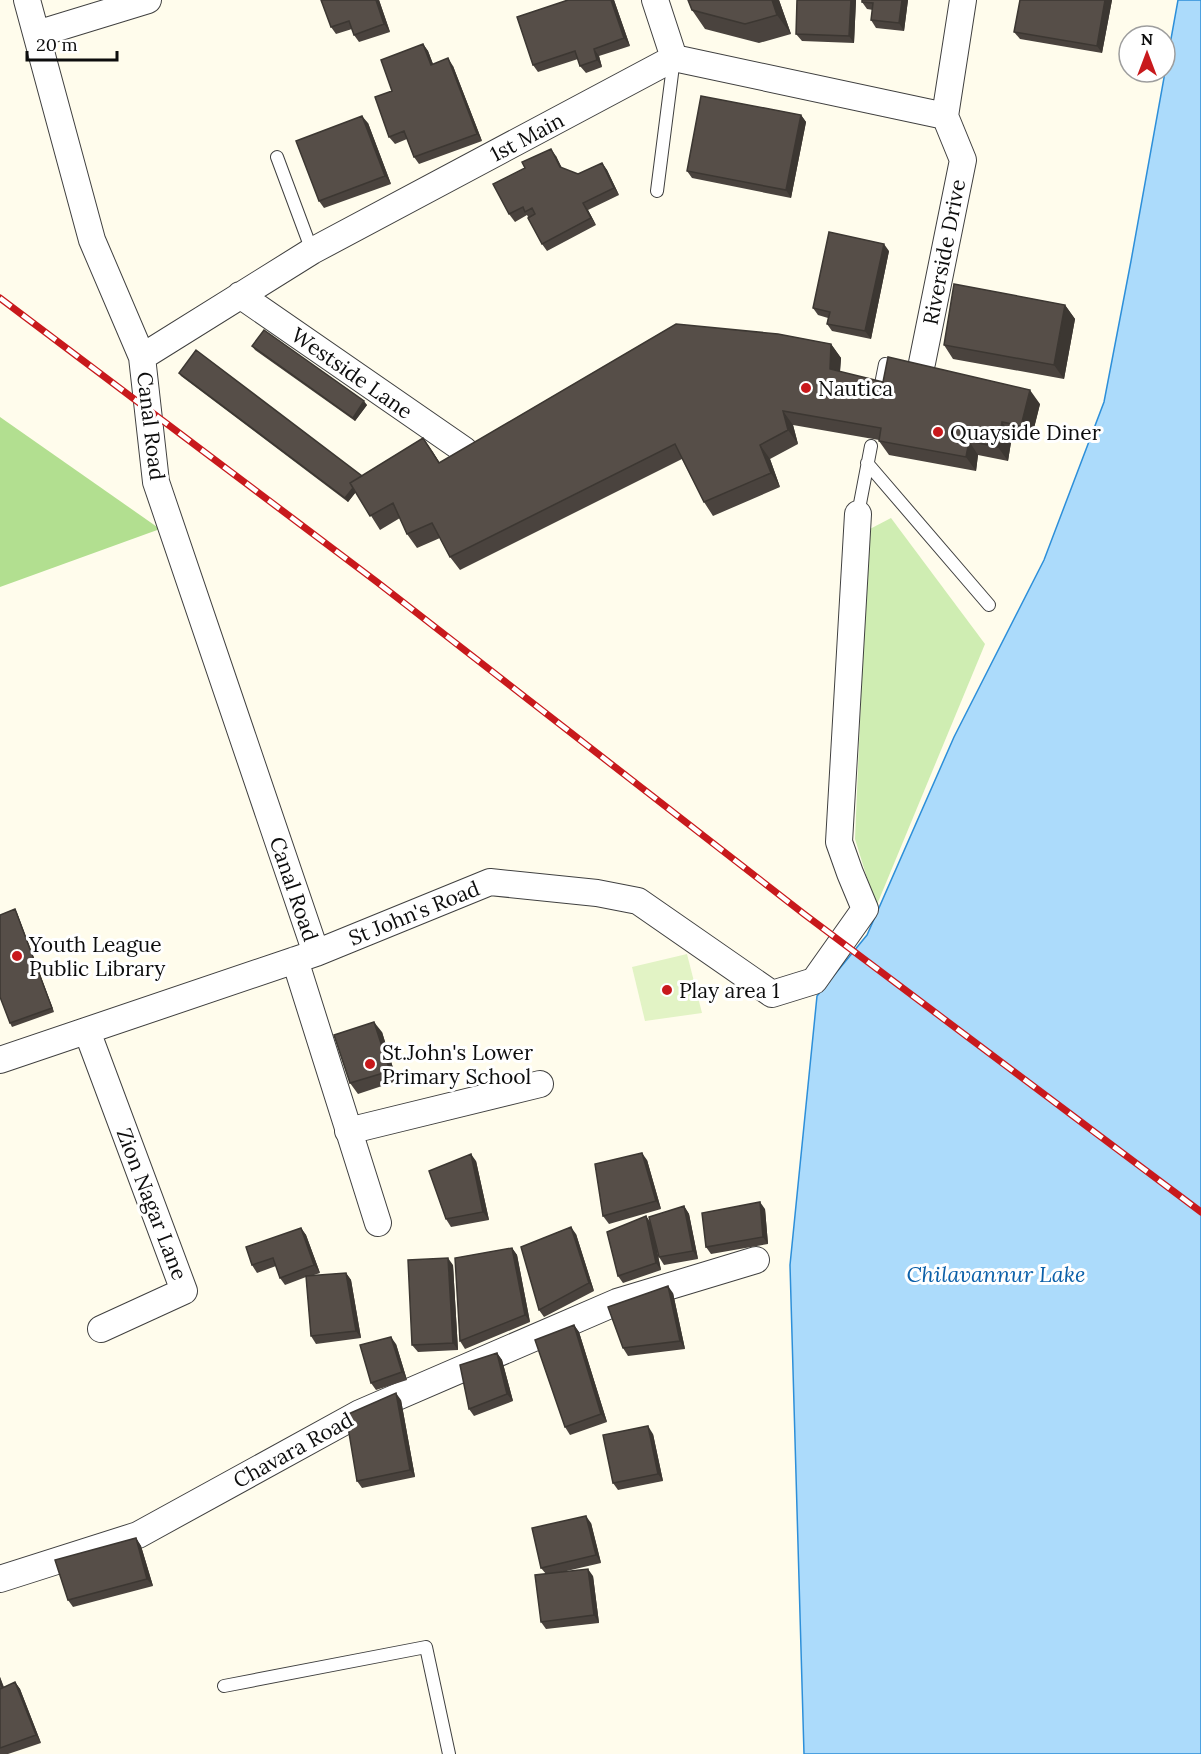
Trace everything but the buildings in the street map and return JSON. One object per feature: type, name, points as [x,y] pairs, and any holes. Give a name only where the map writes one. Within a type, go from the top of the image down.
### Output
[{"type":"street","name":"Canal Road","points":[[27,0],[92,240],[142,357],[156,482],[305,957],[348,1131],[378,1223]]},
{"type":"street","points":[[38,34],[148,0]]},
{"type":"street","points":[[655,0],[674,58],[945,116],[963,0]]},
{"type":"street","name":"1st Main","points":[[142,357],[312,251],[674,58]]},
{"type":"street","name":"Riverside Drive","points":[[922,363],[963,160],[945,116]]},
{"type":"street","name":"Westside Lane","points":[[240,295],[464,450]]},
{"type":"street","name":"St John's Road","points":[[0,1060],[305,957],[490,882],[597,893],[638,902],[772,994],[814,981],[865,909],[839,842],[858,514]]},
{"type":"street","name":"Zion Nagar Lane","points":[[87,1031],[184,1291],[101,1329]]},
{"type":"street","points":[[348,1131],[540,1084]]},
{"type":"street","name":"Chavara Road","points":[[0,1579],[138,1535],[360,1413],[617,1302],[756,1260]]},
{"type":"lane","points":[[657,191],[674,58]]},
{"type":"lane","points":[[278,157],[312,251]]},
{"type":"lane","points":[[880,389],[885,364]]},
{"type":"lane","points":[[858,514],[871,446]]},
{"type":"lane","points":[[867,463],[989,605]]},
{"type":"lane","points":[[224,1686],[426,1647],[449,1754]]},
{"type":"green space","points":[[0,417],[160,529],[0,587]]},
{"type":"green space","points":[[891,518],[985,644],[876,907],[855,839],[868,530]]},
{"type":"green space","name":"Play area 1","points":[[687,954],[702,1013],[645,1021],[632,967]]},
{"type":"water","name":"Chilavannur Lake","points":[[1178,0],[1201,0],[1201,1754],[804,1754],[790,1265],[817,996],[867,935],[954,737],[1044,560],[1104,402],[1163,84],[1177,84],[1177,24],[1174,24]]},
{"type":"railway","points":[[0,298],[377,582],[804,914],[1201,1212]]},
{"type":"place","name":"Nautica","points":[[806,388]]},
{"type":"place","name":"Quayside Diner","points":[[938,432]]},
{"type":"place","name":"Youth League Public Library","points":[[17,956]]},
{"type":"place","name":"Play area 1","points":[[667,990]]},
{"type":"place","name":"St.John's Lower Primary School","points":[[370,1064]]}]
